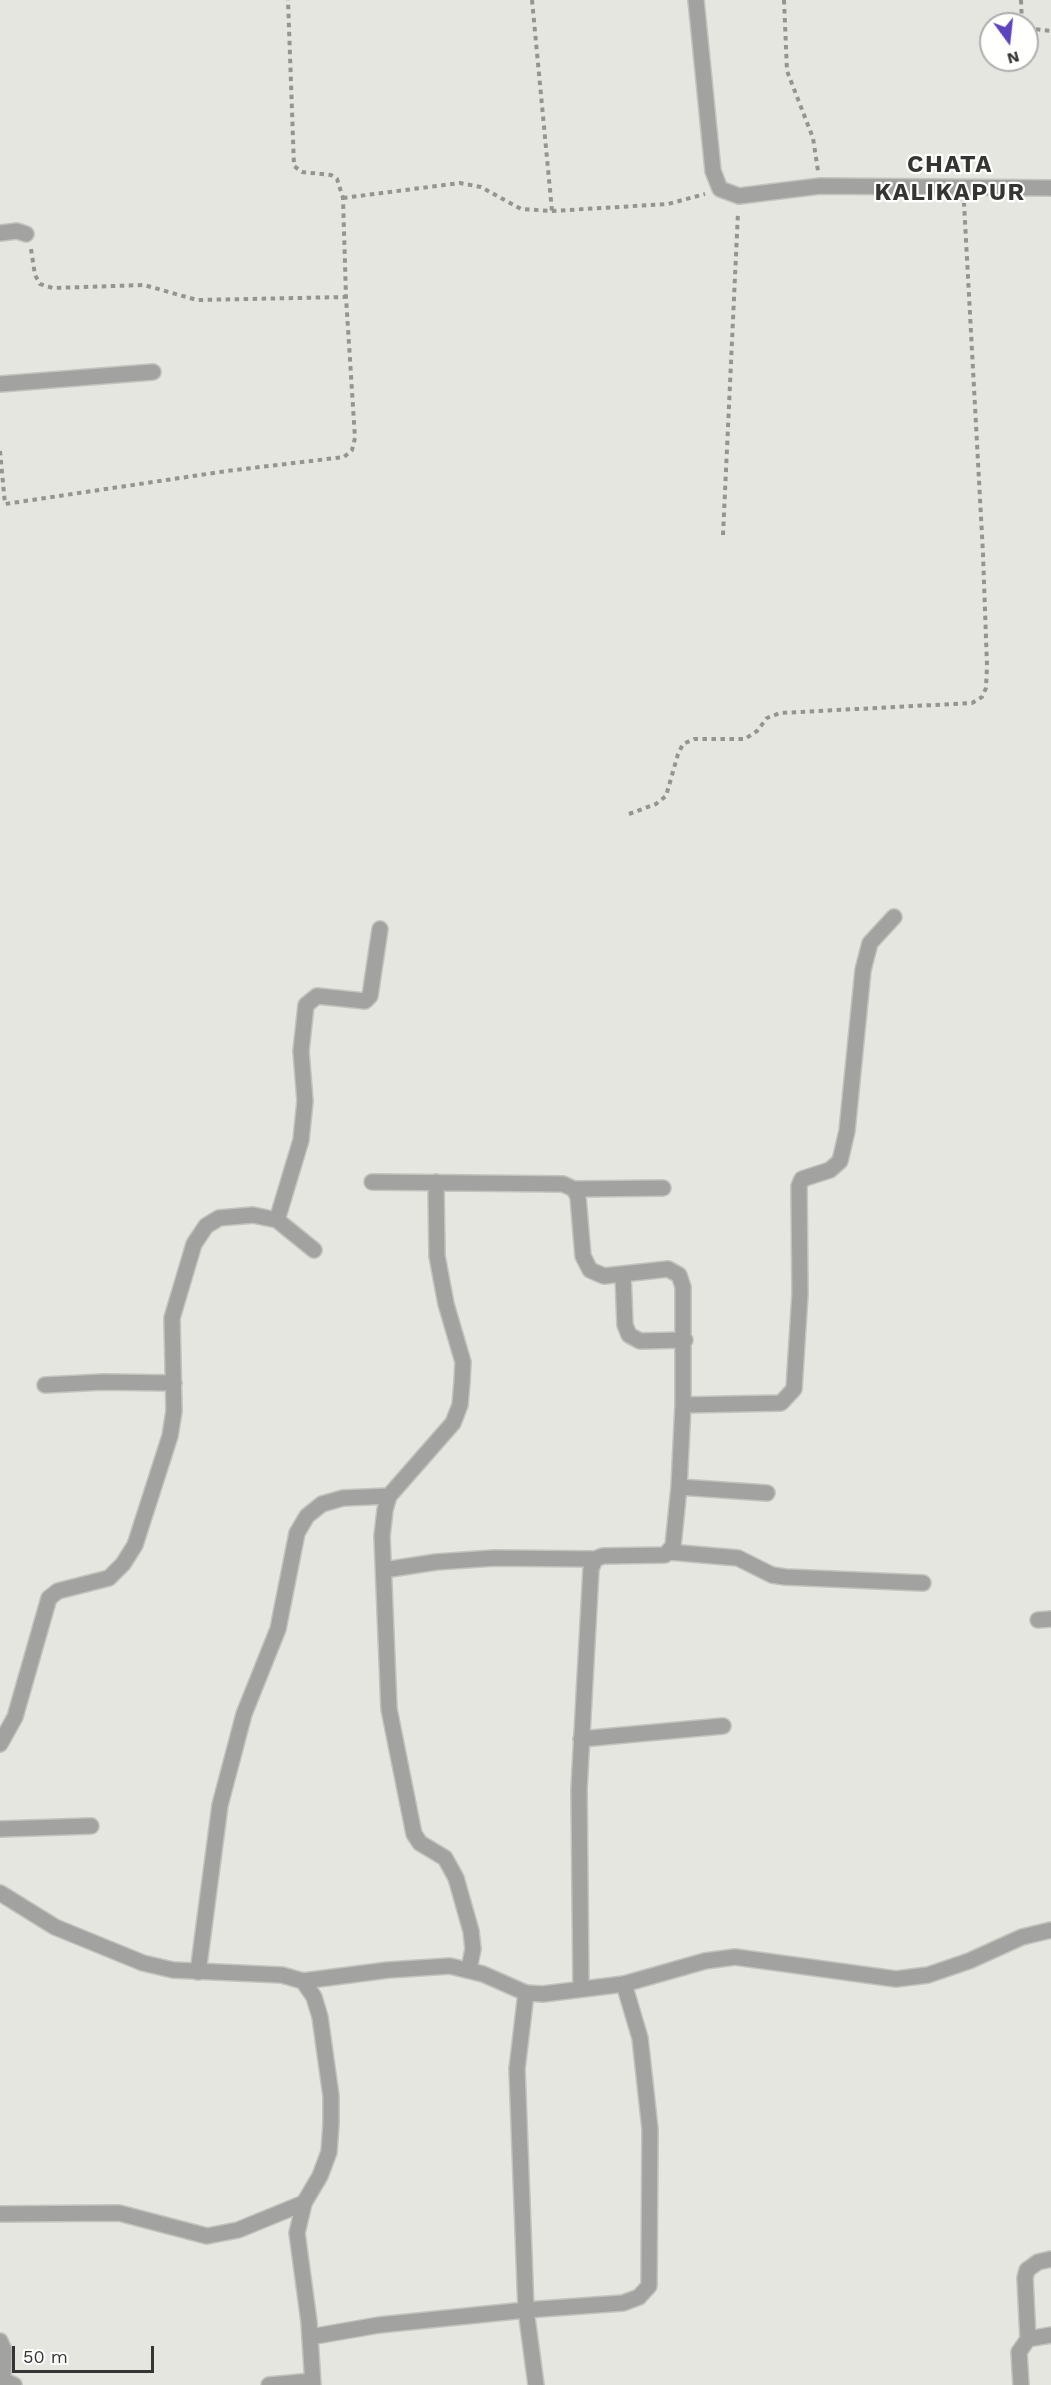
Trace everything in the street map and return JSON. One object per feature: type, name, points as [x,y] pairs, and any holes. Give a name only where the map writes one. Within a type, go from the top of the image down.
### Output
[{"type":"street","points":[[696,0],[713,171],[720,189],[739,196],[820,186],[1051,188]]},
{"type":"street","points":[[0,233],[17,231],[26,234]]},
{"type":"street","points":[[0,384],[153,372]]},
{"type":"street","points":[[683,1405],[782,1403],[794,1389],[801,1294],[799,1186],[802,1179],[830,1170],[840,1161],[847,1131],[863,970],[870,943],[894,917]]},
{"type":"street","points":[[277,1220],[301,1140],[304,1101],[302,1051],[306,1005],[317,996],[365,1001],[370,996],[380,929]]},
{"type":"street","points":[[372,1182],[563,1184],[574,1188],[663,1188]]},
{"type":"street","points":[[436,1182],[437,1256],[446,1304],[463,1362],[460,1405],[453,1423],[389,1496],[382,1536],[389,1709],[414,1834],[420,1843],[445,1858],[456,1878],[471,1931],[473,1949],[469,1969]]},
{"type":"street","points":[[574,1188],[578,1197],[583,1256],[590,1270],[604,1276],[668,1269],[679,1275],[683,1287],[685,1340],[679,1487],[675,1537],[669,1552]]},
{"type":"street","points":[[0,1744],[15,1717],[49,1598],[57,1591],[109,1578],[123,1564],[135,1545],[170,1436],[174,1411],[172,1318],[194,1244],[207,1226],[219,1218],[253,1215],[277,1220],[314,1250]]},
{"type":"street","points":[[623,1275],[625,1325],[629,1335],[640,1341],[685,1340]]},
{"type":"street","points":[[45,1385],[103,1382],[174,1383]]},
{"type":"street","points":[[679,1487],[767,1493]]},
{"type":"street","points":[[198,1972],[220,1805],[244,1714],[278,1629],[297,1533],[307,1516],[322,1504],[343,1498],[389,1496]]},
{"type":"street","points":[[384,1570],[436,1562],[494,1558],[595,1559],[614,1554],[665,1555],[669,1552],[738,1558],[772,1575],[785,1577],[922,1582]]},
{"type":"street","points":[[581,1989],[579,1790],[589,1597],[591,1569],[595,1559]]},
{"type":"street","points":[[581,1739],[723,1726]]},
{"type":"street","points":[[0,1829],[91,1826]]},
{"type":"street","points":[[0,1893],[55,1927],[143,1963],[173,1970],[282,1975],[303,1982],[416,1967],[450,1966],[469,1969],[526,1993],[543,1994],[624,1984],[705,1961],[735,1957],[861,1976],[907,1977],[938,1971],[1022,1937],[1051,1930]]},
{"type":"street","points":[[269,2385],[312,2383],[310,2337],[297,2233],[304,2203],[321,2176],[329,2152],[332,2124],[331,2096],[320,2017],[314,1997],[303,1982]]},
{"type":"street","points":[[310,2337],[379,2325],[623,2303],[639,2297],[649,2286],[650,2119],[640,2038],[624,1984]]},
{"type":"street","points":[[526,1993],[517,2069],[526,2310],[536,2385]]},
{"type":"street","points":[[0,2214],[119,2213],[207,2236],[238,2230],[304,2203]]},
{"type":"street","points":[[1021,2385],[1019,2352],[1028,2338],[1025,2278],[1028,2270],[1038,2262],[1051,2259]]},
{"type":"street","points":[[1028,2338],[1051,2335]]},
{"type":"street","points":[[0,2341],[4,2350],[3,2377],[5,2381],[14,2385]]},
{"type":"path","points":[[0,505],[227,471],[344,457],[352,450],[355,438],[346,297],[343,198],[337,179],[331,175],[302,172],[294,166],[288,0]]},
{"type":"path","points":[[532,0],[552,211]]},
{"type":"path","points":[[784,0],[787,71],[813,138],[820,186]]},
{"type":"path","points":[[343,198],[460,183],[481,187],[521,209],[552,211],[668,204],[720,189]]},
{"type":"path","points":[[629,814],[656,804],[666,796],[678,754],[683,744],[694,739],[745,739],[768,718],[780,713],[972,703],[982,697],[986,688],[987,666],[984,565],[963,187]]},
{"type":"path","points":[[723,535],[739,196]]},
{"type":"path","points":[[26,234],[35,275],[40,284],[53,288],[144,285],[197,300],[346,297]]},
{"type":"path","points":[[0,451],[6,504]]},
{"type":"district","name":"CHATA KALIKAPUR","points":[[950,179]]}]
